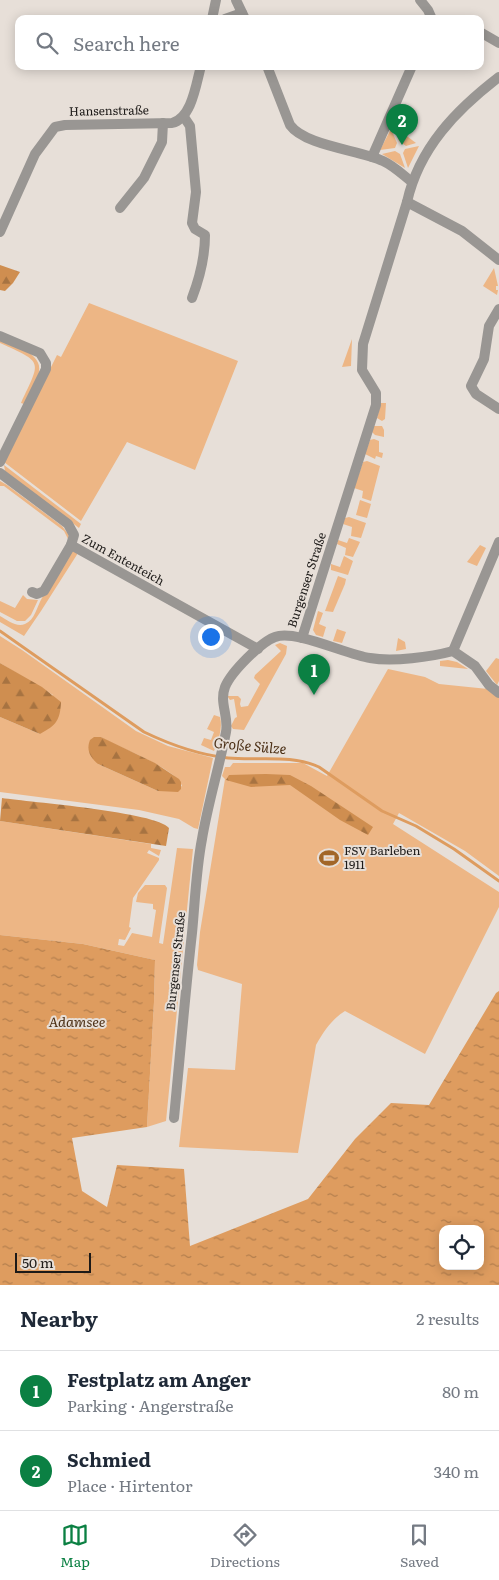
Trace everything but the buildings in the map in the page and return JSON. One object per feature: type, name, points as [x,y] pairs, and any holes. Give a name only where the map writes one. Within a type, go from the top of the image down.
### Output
[{"type":"street","points":[[213,15],[216,0]]},
{"type":"street","points":[[236,0],[244,15]]},
{"type":"street","points":[[420,0],[430,15]]},
{"type":"street","points":[[484,34],[499,43]]},
{"type":"street","points":[[192,298],[199,280],[205,251],[205,235],[195,229],[192,223],[196,192],[190,126],[184,117],[188,110],[200,70]]},
{"type":"street","points":[[269,70],[288,121],[296,132],[319,142],[385,162],[412,182]]},
{"type":"street","points":[[372,158],[410,70]]},
{"type":"street","name":"Burgenser Straße","points":[[174,1118],[199,855],[226,728],[222,701],[225,686],[237,670],[258,649],[276,636],[285,635],[302,638],[376,404],[376,393],[362,370],[363,344],[412,182],[426,152],[439,132],[470,100],[499,77]]},
{"type":"street","name":"Hansenstraße","points":[[0,232],[35,154],[55,127],[179,122],[184,117]]},
{"type":"street","name":"Hansenstraße","points":[[120,208],[144,178],[162,142],[163,123]]},
{"type":"street","points":[[407,202],[462,231],[499,260]]},
{"type":"street","points":[[499,309],[489,326],[484,359],[471,386],[476,394],[499,409]]},
{"type":"street","points":[[0,336],[40,353],[46,363],[46,369],[0,462]]},
{"type":"street","name":"Zum Ententeich","points":[[0,473],[68,524],[74,535],[71,545],[258,649]]},
{"type":"street","points":[[453,651],[499,542]]},
{"type":"street","points":[[32,592],[37,594],[44,591],[71,545]]},
{"type":"street","points":[[302,638],[377,660],[435,655],[453,651],[475,666],[489,685],[499,693]]},
{"type":"shaded area","points":[[396,128],[416,143],[406,146],[399,141]]},
{"type":"shaded area","points":[[391,129],[397,143],[395,148],[380,150]]},
{"type":"shaded area","points":[[419,146],[408,168],[403,153],[405,149]]},
{"type":"shaded area","points":[[395,151],[400,154],[405,168],[382,154]]},
{"type":"shaded area","points":[[494,268],[498,286],[496,286],[496,290],[498,290],[497,295],[483,286]]},
{"type":"shaded area","points":[[89,303],[238,361],[195,470],[127,442],[81,521],[4,462],[57,355],[61,357]]},
{"type":"shaded area","points":[[0,339],[32,355],[39,365],[36,380],[24,404],[21,403],[35,370],[34,364],[25,355],[0,343]]},
{"type":"shaded area","points":[[352,339],[351,366],[342,367]]},
{"type":"shaded area","points":[[381,403],[386,403],[385,419],[382,421],[377,418]]},
{"type":"shaded area","points":[[374,426],[382,426],[384,437],[375,435],[372,432]]},
{"type":"shaded area","points":[[370,440],[379,441],[379,452],[383,453],[382,458],[376,456],[375,459],[365,454]]},
{"type":"shaded area","points":[[367,461],[380,466],[371,501],[362,498],[363,491],[354,488],[363,462]]},
{"type":"shaded area","points":[[4,465],[81,524],[79,528],[5,471]]},
{"type":"shaded area","points":[[0,481],[62,526],[69,535],[68,539],[64,531],[4,486],[0,486]]},
{"type":"shaded area","points":[[360,500],[371,504],[367,518],[356,515]]},
{"type":"shaded area","points":[[349,517],[366,523],[361,538],[351,536],[352,527],[343,524],[345,518]]},
{"type":"shaded area","points":[[349,538],[360,542],[353,557],[345,555],[346,548],[337,544],[338,540],[347,543]]},
{"type":"shaded area","points":[[480,545],[486,548],[477,566],[467,562]]},
{"type":"shaded area","points":[[71,551],[78,553],[24,636],[0,622],[0,616],[19,625],[25,624],[31,619],[45,592]]},
{"type":"shaded area","points":[[344,556],[353,561],[348,575],[331,570],[331,564],[340,567]]},
{"type":"shaded area","points":[[338,576],[346,579],[345,584],[333,612],[325,611]]},
{"type":"shaded area","points":[[23,595],[27,599],[38,600],[31,615],[25,621],[17,621],[0,612],[0,601],[15,608]]},
{"type":"shaded area","points":[[318,611],[323,613],[319,624],[326,627],[323,637],[316,635],[313,630]]},
{"type":"shaded area","points":[[337,629],[346,632],[342,643],[333,641]]},
{"type":"shaded area","points":[[0,636],[136,731],[168,746],[213,758],[198,829],[179,819],[139,810],[0,792],[0,717],[40,734],[53,695],[0,663]],"holes":[[[101,737],[159,766],[178,779],[182,786],[170,791],[158,791],[98,764]]]},
{"type":"shaded area","points":[[398,638],[405,642],[406,649],[396,651]]},
{"type":"shaded area","points":[[280,643],[287,646],[286,654],[244,730],[233,729],[231,726],[237,717],[234,699],[230,700],[227,696],[238,696],[241,699],[241,707],[248,706],[260,684],[254,678],[255,675],[281,651],[275,645]]},
{"type":"shaded area","points":[[496,658],[499,659],[499,681],[497,685],[486,671]]},
{"type":"shaded area","points":[[440,661],[457,662],[468,669],[440,666]]},
{"type":"shaded area","name":"FSV Barleben 1911","points":[[388,669],[425,677],[439,684],[488,689],[499,698],[499,876],[465,851],[399,813],[393,824],[499,892],[499,907],[425,1054],[345,1011],[329,1026],[316,1045],[298,1153],[179,1147],[188,1068],[235,1070],[242,984],[198,970],[197,965],[200,932],[225,779],[222,776],[225,767],[230,767],[233,763],[303,763],[327,776]]},
{"type":"shaded area","points":[[214,715],[220,717],[221,726],[214,751],[201,745],[204,738],[211,740],[214,732],[207,729]]},
{"type":"shaded area","points":[[0,821],[151,844],[151,848],[161,850],[159,856],[149,850],[147,853],[159,858],[159,860],[133,898],[129,927],[131,928],[125,940],[119,939],[118,945],[124,946],[132,933],[152,937],[156,910],[153,909],[153,904],[136,902],[138,893],[145,885],[165,885],[167,888],[159,943],[163,944],[177,848],[193,849],[166,1121],[147,1127],[155,960],[83,944],[0,935]]},
{"type":"green space","points":[[0,265],[20,272],[5,291],[0,290]]},
{"type":"green space","points":[[0,663],[42,687],[61,702],[60,714],[50,728],[40,734],[0,717]]},
{"type":"green space","points":[[94,737],[101,737],[155,763],[179,779],[181,789],[178,792],[158,791],[98,764],[91,756],[89,750],[90,740]]},
{"type":"green space","points":[[229,775],[290,775],[311,786],[373,827],[368,835],[340,820],[290,785],[251,787],[226,780]]},
{"type":"green space","points":[[2,798],[142,817],[159,822],[169,828],[166,846],[0,821]]},
{"type":"water","name":"Adamsee","points":[[0,935],[83,944],[155,960],[147,1127],[72,1138],[82,1191],[107,1207],[117,1165],[184,1169],[190,1246],[308,1199],[355,1139],[391,1103],[429,1105],[496,993],[499,991],[499,1285],[0,1285]]},
{"type":"waterway","name":"Große Sülze","points":[[0,631],[144,732],[196,752],[239,759],[286,759],[319,767],[382,811],[416,826],[454,849],[499,881]]},
{"type":"place","name":"Schmied","points":[[402,145]]},
{"type":"place","name":"Festplatz am Anger","points":[[314,695]]},
{"type":"place","name":"FSV Barleben 1911","points":[[329,858]]}]
